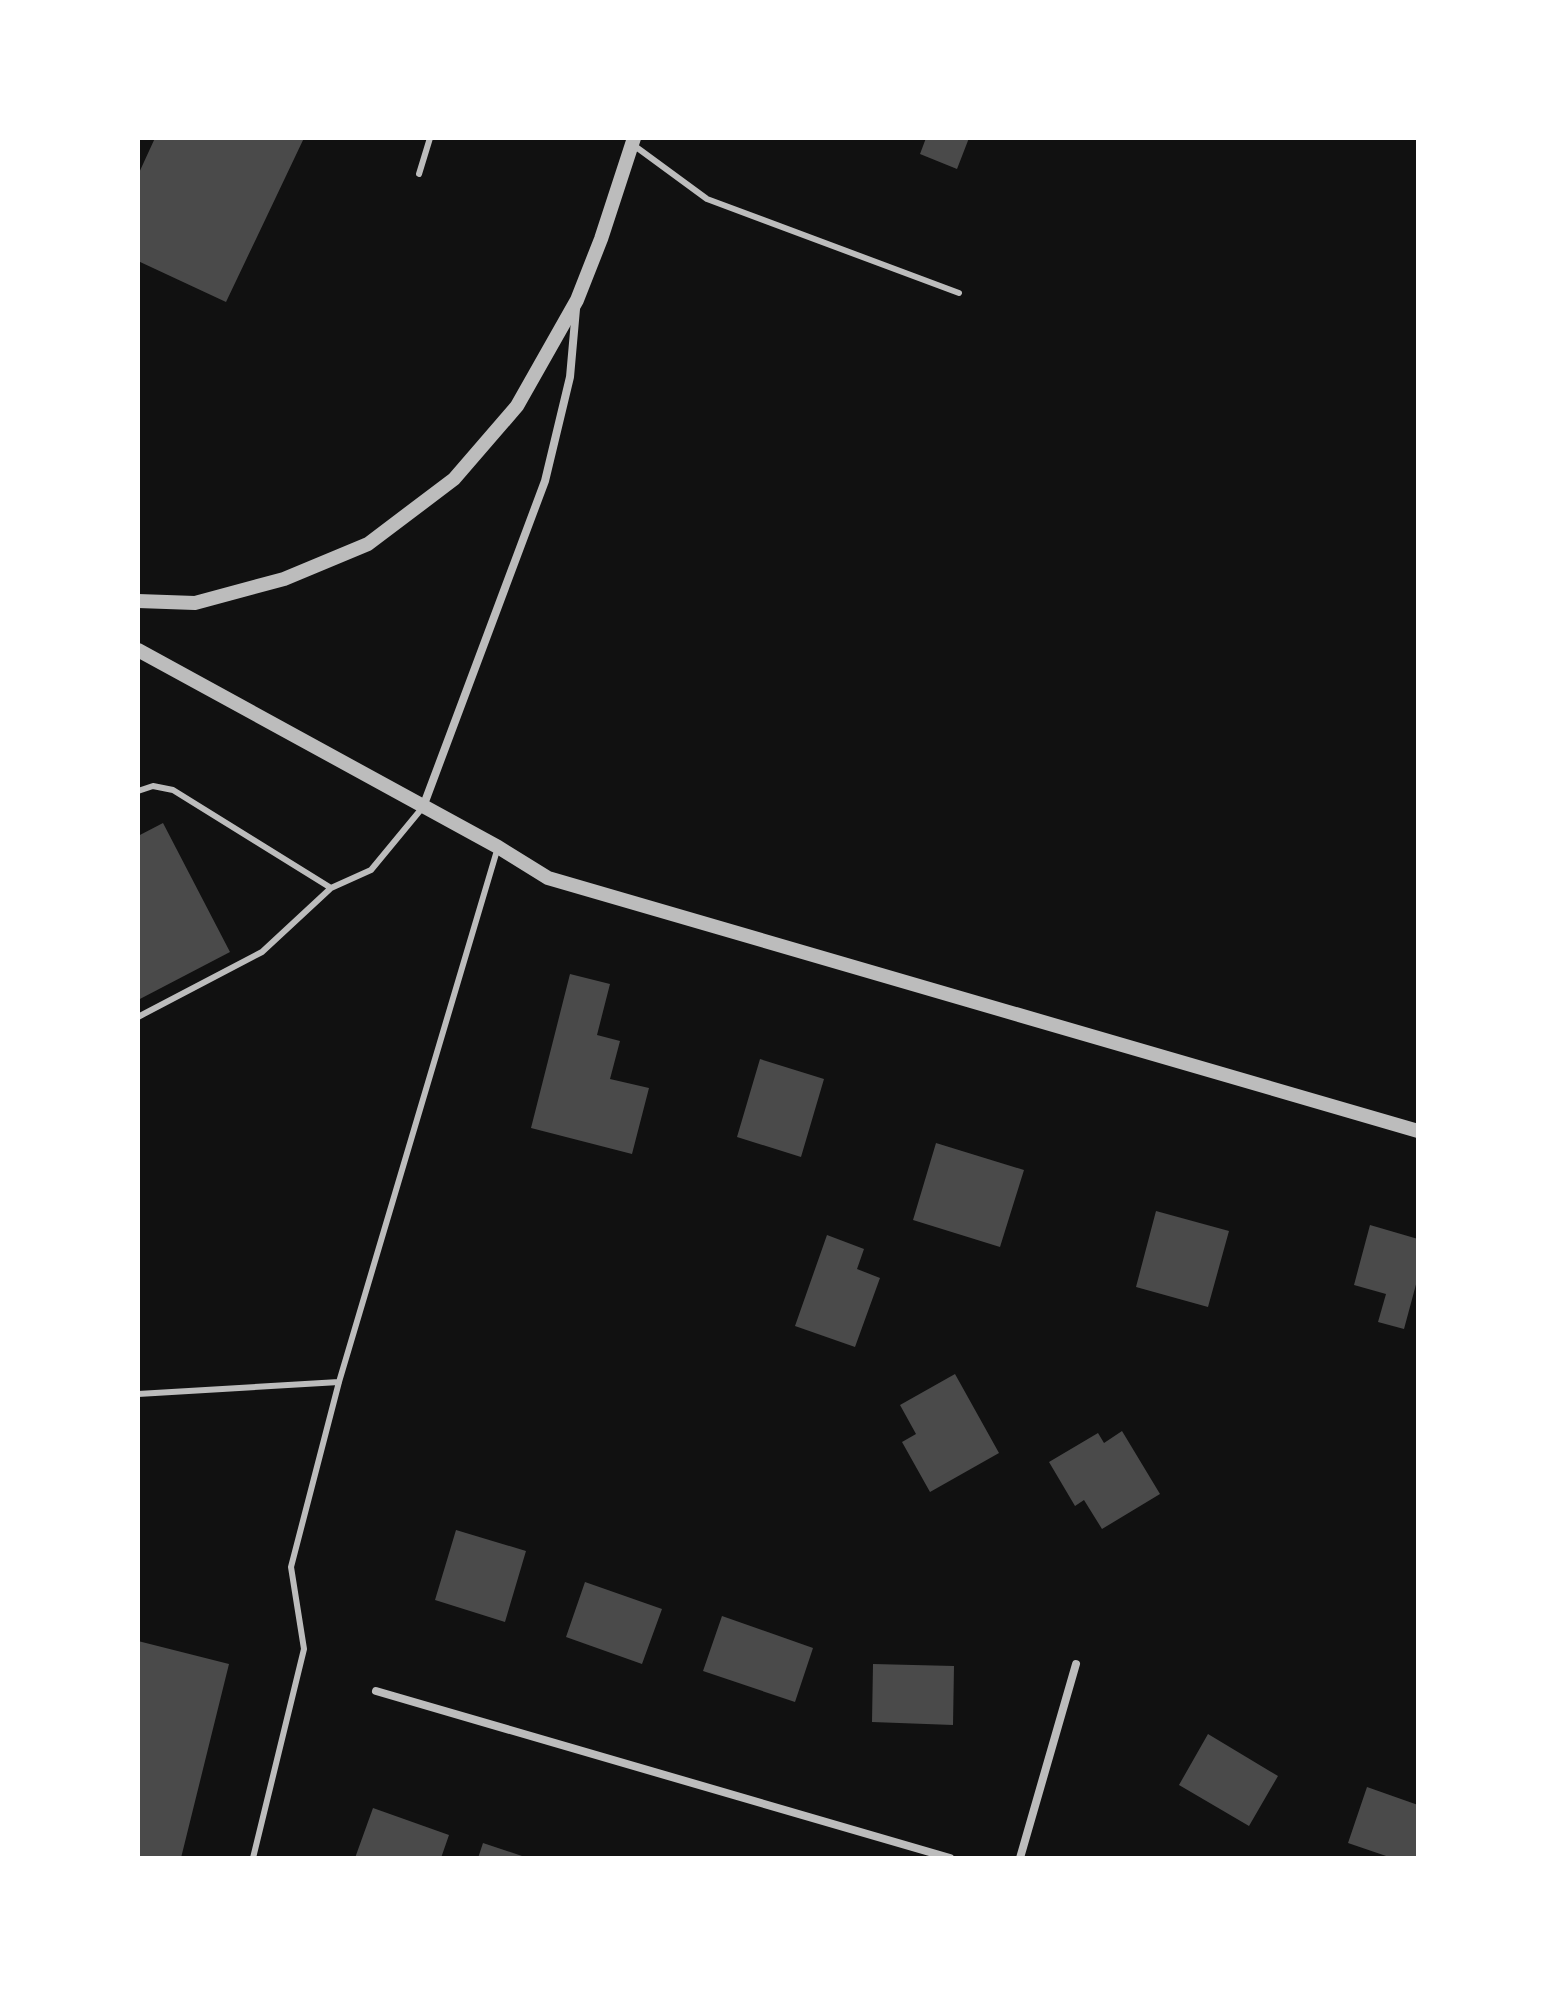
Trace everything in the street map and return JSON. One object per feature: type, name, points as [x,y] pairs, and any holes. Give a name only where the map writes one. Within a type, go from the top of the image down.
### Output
[{"type":"street","points":[[138,601],[195,603],[284,579],[368,544],[454,479],[517,406],[577,300],[633,141]]},
{"type":"street","points":[[423,807],[545,481],[570,377],[577,300]]},
{"type":"street","points":[[138,650],[498,847],[548,878],[1418,1131]]},
{"type":"street","points":[[1020,1858],[1076,1664]]},
{"type":"street","points":[[376,1691],[950,1858]]},
{"type":"lane","points":[[419,174],[430,138]]},
{"type":"lane","points":[[633,141],[707,199],[959,293]]},
{"type":"lane","points":[[138,791],[153,786],[173,790],[331,888]]},
{"type":"lane","points":[[138,1017],[262,952],[331,888],[371,870],[423,807]]},
{"type":"lane","points":[[253,1858],[304,1649],[291,1567],[339,1382],[498,847]]},
{"type":"lane","points":[[138,1394],[339,1382]]},
{"type":"building","points":[[155,138],[304,138],[226,302],[138,261],[138,175]]},
{"type":"building","points":[[926,138],[969,138],[957,169],[920,154]]},
{"type":"building","points":[[163,823],[230,952],[138,1000],[138,836]]},
{"type":"building","points":[[570,974],[610,984],[597,1035],[620,1041],[610,1079],[649,1088],[632,1154],[531,1128]]},
{"type":"building","points":[[760,1059],[824,1079],[801,1157],[737,1137]]},
{"type":"building","points":[[936,1143],[1024,1170],[1000,1247],[913,1220]]},
{"type":"building","points":[[1156,1211],[1229,1231],[1208,1307],[1136,1287]]},
{"type":"building","points":[[1370,1225],[1418,1239],[1418,1277],[1404,1329],[1378,1322],[1386,1294],[1354,1285]]},
{"type":"building","points":[[827,1235],[864,1249],[857,1269],[880,1278],[855,1347],[795,1326]]},
{"type":"building","points":[[955,1374],[999,1453],[930,1492],[902,1442],[916,1434],[900,1405]]},
{"type":"building","points":[[1122,1431],[1160,1494],[1102,1529],[1084,1500],[1075,1506],[1049,1462],[1098,1433],[1104,1443]]},
{"type":"building","points":[[456,1530],[526,1551],[505,1622],[435,1600]]},
{"type":"building","points":[[585,1582],[662,1609],[642,1664],[566,1637]]},
{"type":"building","points":[[722,1616],[813,1648],[795,1702],[703,1671]]},
{"type":"building","points":[[138,1641],[229,1664],[181,1858],[138,1858]]},
{"type":"building","points":[[873,1664],[954,1666],[953,1725],[872,1722]]},
{"type":"building","points":[[1208,1734],[1278,1776],[1249,1826],[1179,1785]]},
{"type":"building","points":[[1367,1787],[1418,1805],[1418,1858],[1392,1858],[1348,1843]]},
{"type":"building","points":[[373,1808],[449,1835],[441,1858],[355,1858]]},
{"type":"building","points":[[483,1843],[525,1857],[525,1858],[478,1858]]}]
